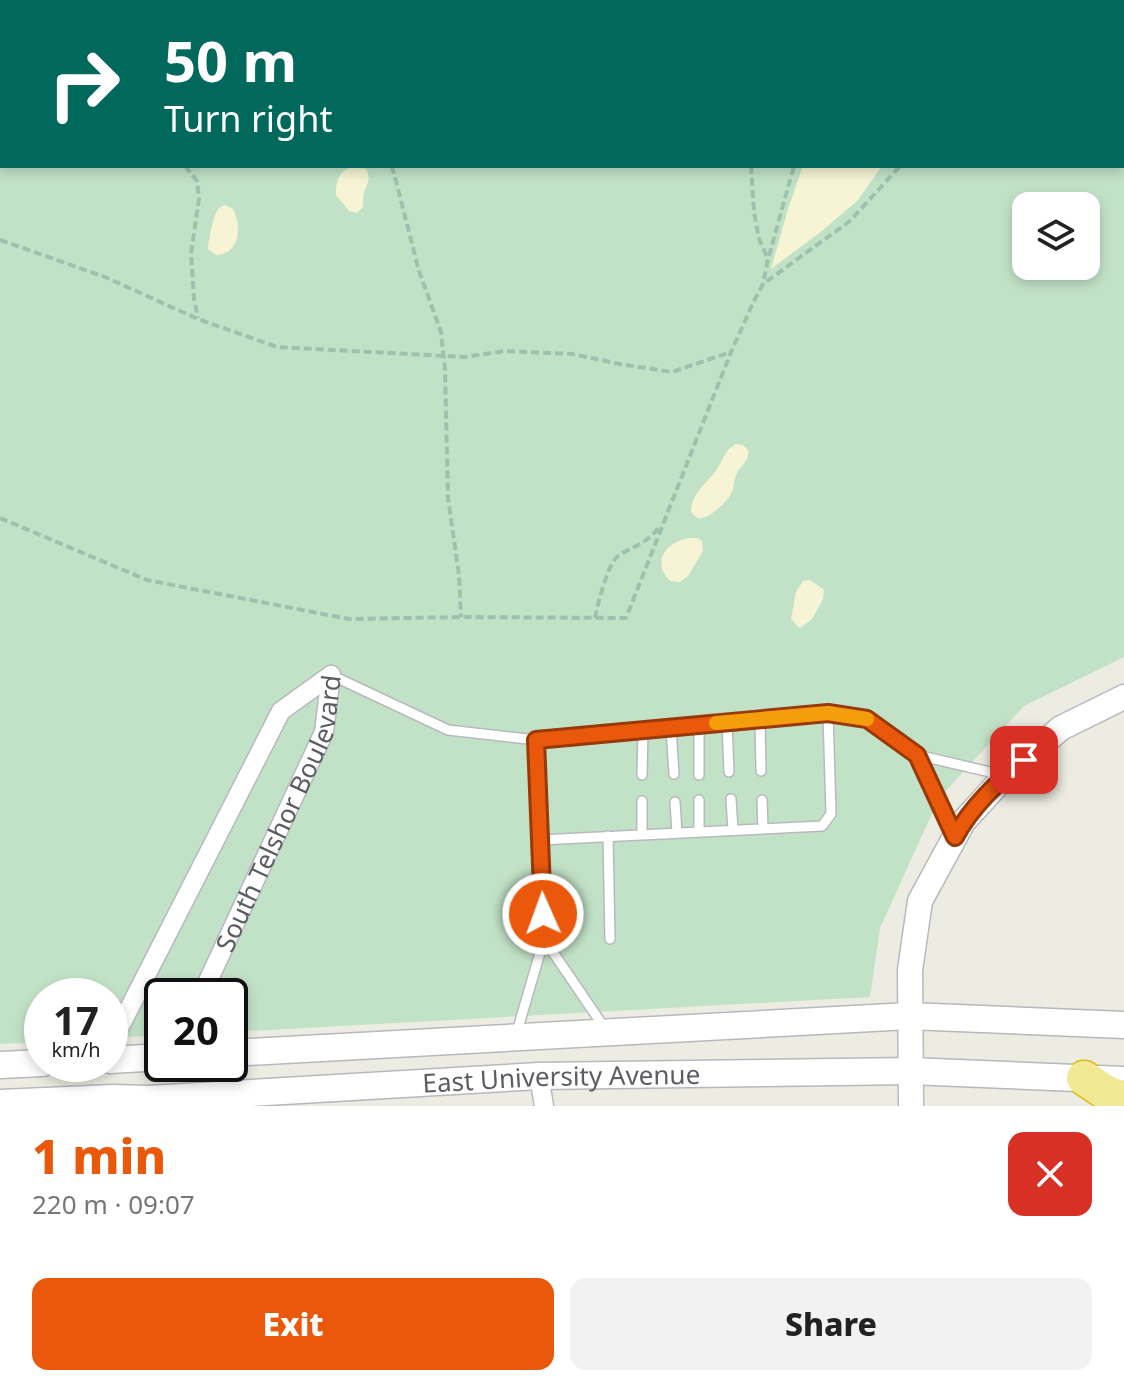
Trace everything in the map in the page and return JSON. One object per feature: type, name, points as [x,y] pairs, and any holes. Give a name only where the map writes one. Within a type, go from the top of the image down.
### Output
[{"type":"highway","points":[[1084,1078],[1108,1094],[1124,1098]]},
{"type":"main road","name":"East University Avenue","points":[[248,1052],[909,1016],[1124,1025]]},
{"type":"main road","points":[[0,1065],[24,1064]]},
{"type":"main road","name":"East University Avenue","points":[[0,1103],[147,1103],[539,1076],[911,1071],[1124,1080]]},
{"type":"main road","points":[[86,1103],[94,1082]]},
{"type":"main road","points":[[147,1103],[159,1082]]},
{"type":"street","name":"South Telshor Boulevard","points":[[209,978],[324,732],[331,675]]},
{"type":"street","name":"South Telshor Boulevard","points":[[128,1011],[281,711],[331,675]]},
{"type":"street","points":[[911,1106],[910,970],[920,901],[963,822],[1005,776],[1061,728],[1124,697]]},
{"type":"street","points":[[539,1076],[544,1106]]},
{"type":"lane","points":[[331,675],[448,730],[536,740],[828,713],[867,719],[917,755],[1005,776]]},
{"type":"lane","points":[[540,840],[822,826],[831,814],[828,713]]},
{"type":"lane","points":[[760,719],[761,771]]},
{"type":"lane","points":[[727,722],[729,772]]},
{"type":"lane","points":[[699,725],[699,775]]},
{"type":"lane","points":[[671,728],[674,774]]},
{"type":"lane","points":[[642,775],[643,730]]},
{"type":"lane","points":[[516,1038],[544,939],[536,740]]},
{"type":"lane","points":[[917,755],[955,837]]},
{"type":"lane","points":[[731,799],[733,830]]},
{"type":"lane","points":[[699,800],[699,832]]},
{"type":"lane","points":[[762,800],[763,829]]},
{"type":"lane","points":[[642,801],[642,835]]},
{"type":"lane","points":[[675,802],[677,833]]},
{"type":"lane","points":[[608,836],[610,939]]},
{"type":"lane","points":[[544,939],[608,1033]]},
{"type":"path","points":[[187,168],[197,181],[199,198],[191,254],[198,319]]},
{"type":"path","points":[[393,168],[419,271],[441,332],[448,498],[459,575],[461,617]]},
{"type":"path","points":[[751,168],[759,239],[768,259]]},
{"type":"path","points":[[0,518],[147,580],[349,619],[626,618],[731,352],[763,284],[793,168]]},
{"type":"path","points":[[763,284],[850,221],[898,168]]},
{"type":"path","points":[[0,240],[105,277],[198,319],[277,347],[464,357],[505,351],[572,354],[672,372],[731,352]]},
{"type":"path","points":[[595,618],[613,561],[651,538],[662,522]]},
{"type":"green space","points":[[0,168],[1124,168],[1124,657],[1024,706],[939,798],[880,928],[870,997],[248,1031],[248,978],[144,978],[144,1036],[128,1037],[128,978],[24,978],[24,1043],[0,1044]]},
{"type":"sand","points":[[802,168],[881,168],[858,200],[771,269]]},
{"type":"sand","points":[[366,169],[369,178],[363,207],[357,213],[349,211],[336,195],[339,177],[344,171]]},
{"type":"sand","points":[[225,205],[233,209],[236,216],[237,238],[230,250],[216,255],[208,249],[209,240],[217,211]]},
{"type":"sand","points":[[736,444],[743,445],[748,454],[736,475],[732,492],[715,511],[697,518],[691,512],[694,499]]},
{"type":"sand","points":[[689,538],[702,541],[703,551],[688,576],[680,582],[670,581],[662,567],[664,554],[674,544]]},
{"type":"sand","points":[[809,580],[824,590],[823,599],[812,619],[800,628],[791,619],[796,592],[803,581]]},
{"type":"slow traffic","points":[[716,723],[828,713],[867,719]]},
{"type":"route","points":[[543,914],[536,740],[828,713],[867,719],[917,755],[955,837],[963,822],[1024,760]]}]
